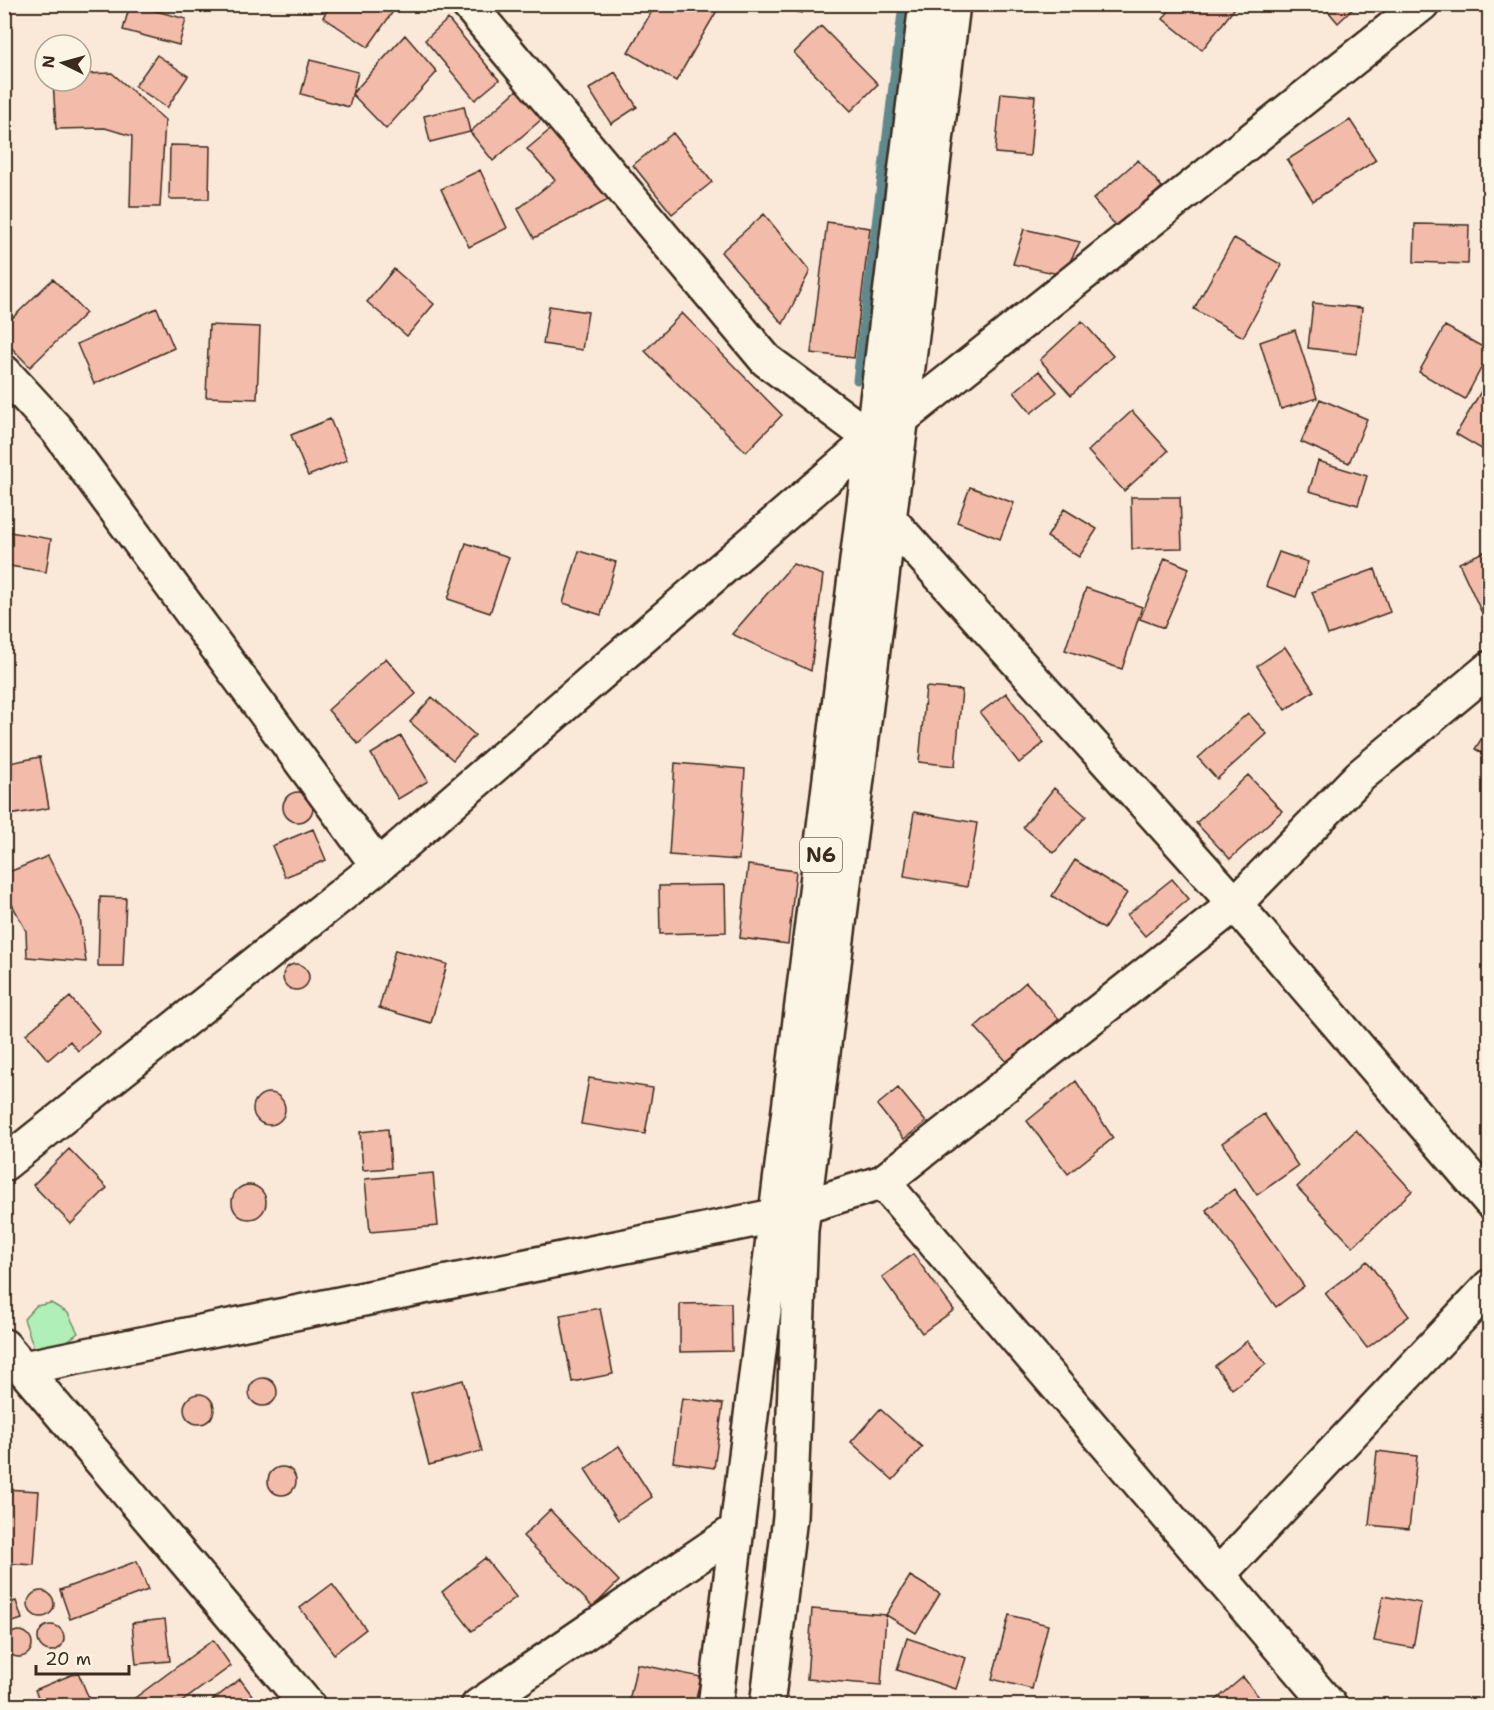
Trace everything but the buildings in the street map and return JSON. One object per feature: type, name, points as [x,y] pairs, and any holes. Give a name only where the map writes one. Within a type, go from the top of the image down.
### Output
[{"type":"main road","points":[[468,4],[766,360],[872,439]]},
{"type":"main road","name":"N6","points":[[715,1706],[926,4]]},
{"type":"main road","name":"N6","points":[[766,1706],[790,1517],[801,1230],[953,4]]},
{"type":"main road","points":[[4,1164],[378,866],[872,439],[901,419],[1422,4]]},
{"type":"main road","points":[[4,372],[57,430],[378,866]]},
{"type":"main road","points":[[866,492],[890,522],[1235,904],[1490,1201]]},
{"type":"main road","points":[[308,1706],[14,1357],[774,1216],[883,1182],[1235,904],[1360,776],[1490,668]]},
{"type":"main road","points":[[883,1182],[1330,1706]]},
{"type":"main road","points":[[1218,1575],[1490,1286]]},
{"type":"main road","points":[[478,1706],[735,1531]]},
{"type":"green space","points":[[51,1303],[68,1313],[78,1333],[49,1355],[34,1348],[24,1319],[36,1306]]},
{"type":"waterway","points":[[857,380],[903,4]]}]
